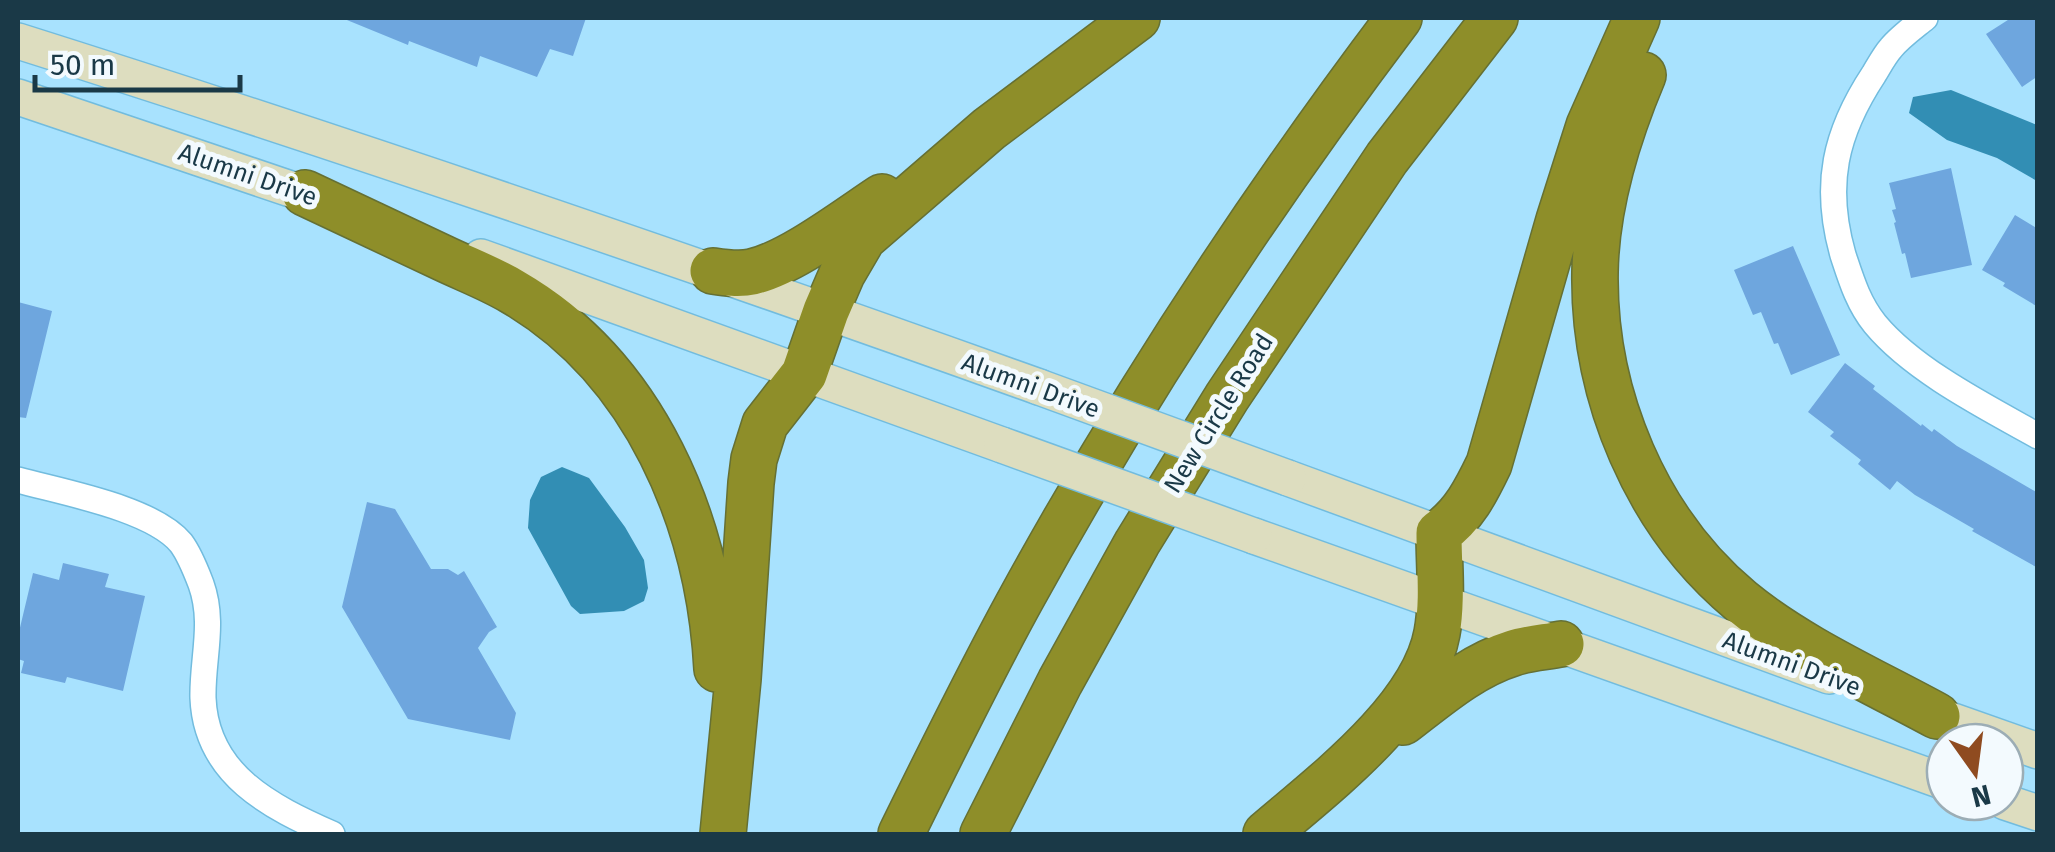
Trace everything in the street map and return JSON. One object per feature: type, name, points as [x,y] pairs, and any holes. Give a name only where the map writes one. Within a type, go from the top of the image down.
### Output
[{"type":"highway","points":[[722,834],[754,460],[765,424],[804,374],[826,310],[863,238],[989,129],[1137,18]]},
{"type":"highway","points":[[901,834],[1023,595],[1142,390],[1250,224],[1398,18]]},
{"type":"highway","name":"New Circle Road","points":[[983,834],[1060,682],[1226,397],[1387,158],[1494,18]]},
{"type":"highway","points":[[1338,772],[1415,688],[1428,662],[1437,634],[1440,603],[1439,533],[1463,512],[1488,464],[1589,126],[1637,18]]},
{"type":"highway","points":[[1666,18],[1615,151],[1604,199],[1595,272],[1602,360],[1633,457],[1677,533],[1740,600],[1812,648],[1937,716]]},
{"type":"highway","points":[[713,271],[751,272],[789,256],[989,129]]},
{"type":"highway","points":[[305,193],[512,290],[564,326],[609,370],[640,414],[669,467],[707,582],[716,634],[722,834]]},
{"type":"highway","points":[[1266,834],[1439,694],[1490,662],[1515,652],[1561,644]]},
{"type":"main road","name":"Alumni Drive","points":[[18,41],[826,310],[2038,751]]},
{"type":"main road","name":"Alumni Drive","points":[[18,97],[305,193],[1925,775]]},
{"type":"street","points":[[1924,18],[1891,48],[1844,125],[1833,189],[1840,244],[1860,302],[1876,325],[1920,364],[2038,436]]},
{"type":"street","points":[[18,480],[126,510],[159,526],[180,542],[207,602],[203,699],[209,732],[220,756],[234,776],[271,805],[332,834]]},
{"type":"water","points":[[1951,90],[2037,125],[2037,181],[1997,158],[1947,140],[1909,113],[1913,97]]},
{"type":"water","points":[[562,467],[589,478],[625,527],[644,560],[648,588],[644,601],[624,611],[580,614],[571,606],[528,528],[530,500],[541,477]]},
{"type":"building","points":[[342,18],[586,18],[573,56],[550,49],[537,77],[480,56],[477,67]]},
{"type":"building","points":[[2011,18],[2038,18],[2038,76],[2022,87],[1986,34]]},
{"type":"building","points":[[1951,168],[1972,265],[1911,278],[1894,223],[1892,210],[1896,209],[1889,183]]},
{"type":"building","points":[[2015,215],[2038,229],[2038,307],[1982,270]]},
{"type":"building","points":[[1793,246],[1840,355],[1791,375],[1761,312],[1753,315],[1734,270]]},
{"type":"building","points":[[18,302],[52,311],[26,418],[18,417]]},
{"type":"building","points":[[1845,363],[1921,426],[1932,432],[1934,429],[2038,493],[2038,568],[1972,531],[1897,481],[1890,490],[1830,436],[1834,432],[1808,412]]},
{"type":"building","points":[[367,502],[395,509],[431,569],[448,569],[458,575],[464,571],[497,627],[478,648],[516,713],[510,740],[408,719],[342,607]]},
{"type":"building","points":[[63,563],[109,574],[105,587],[145,596],[123,691],[67,677],[65,683],[21,673],[24,661],[18,659],[18,636],[33,573],[59,580]]}]
